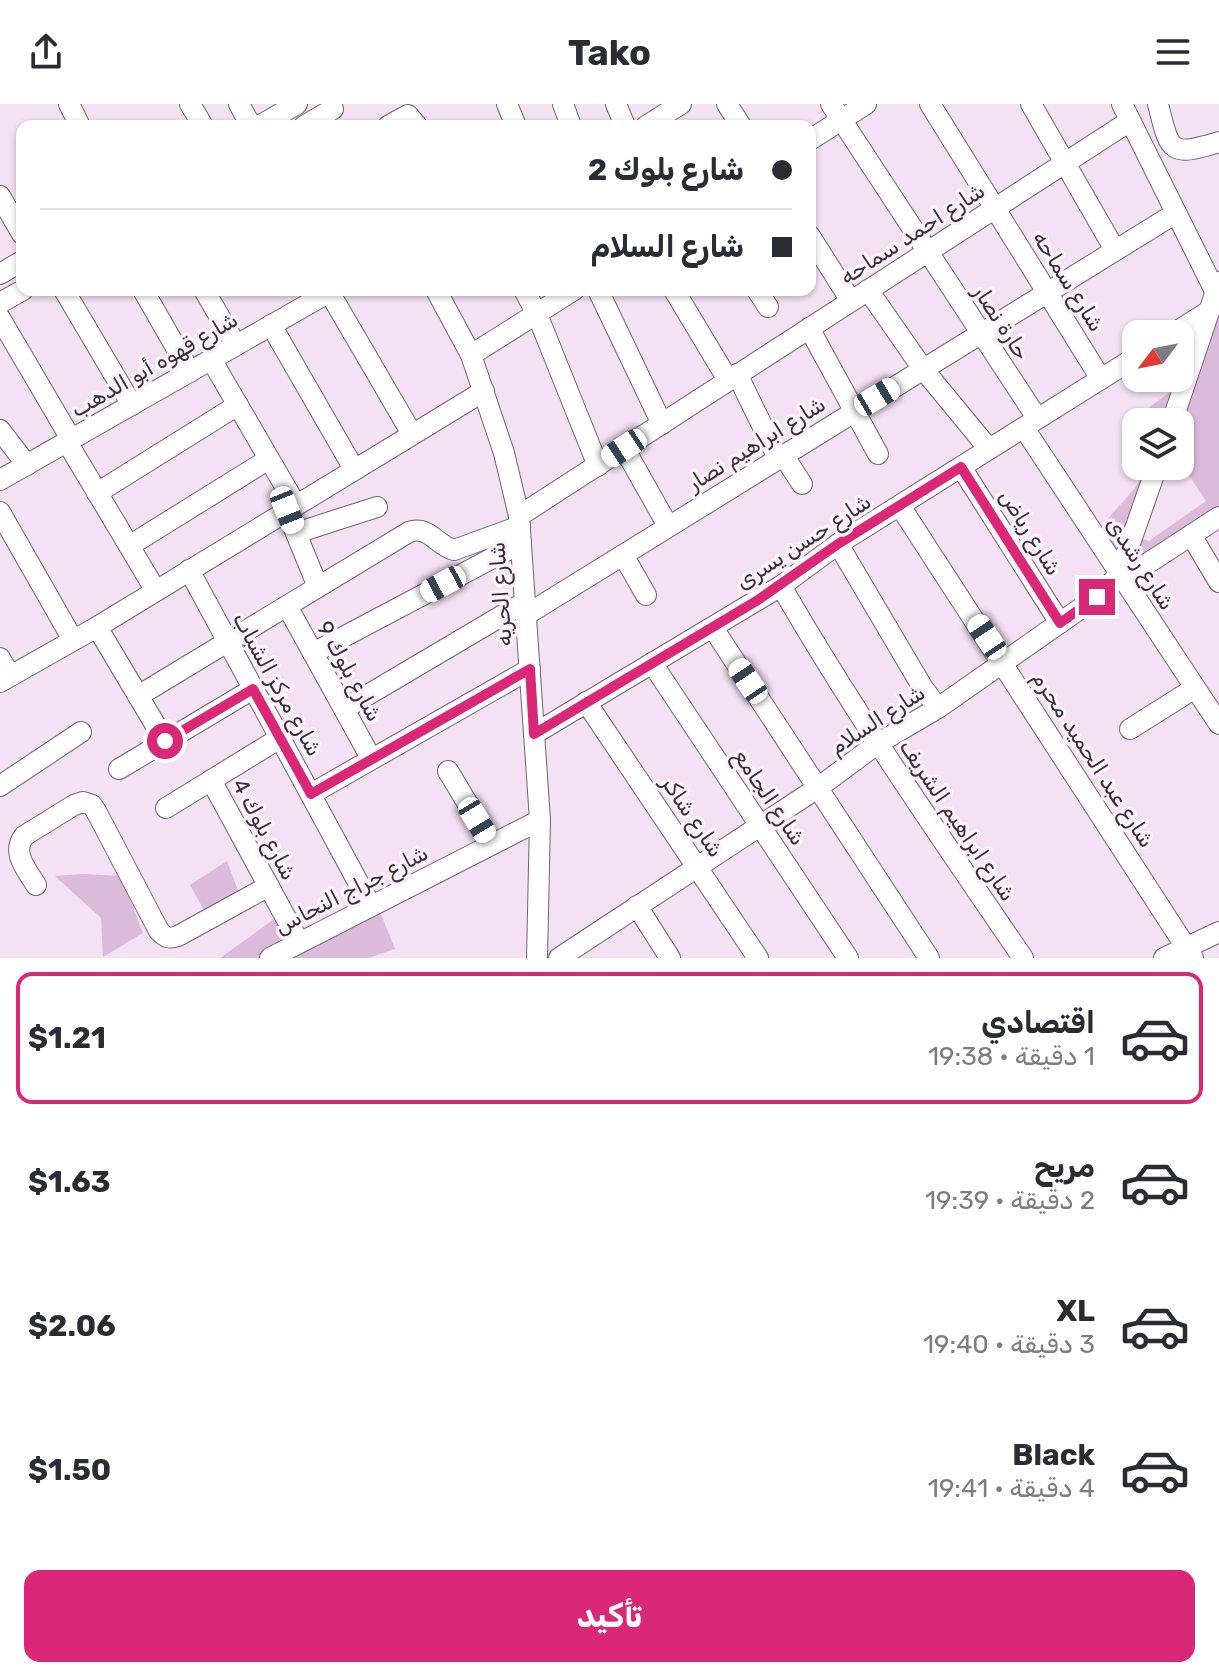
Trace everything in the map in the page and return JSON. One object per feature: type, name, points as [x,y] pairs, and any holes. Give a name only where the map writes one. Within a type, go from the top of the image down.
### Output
[{"type":"street","points":[[269,120],[297,104]]},
{"type":"street","points":[[816,134],[836,112],[866,104]]},
{"type":"street","name":"شارع سماحه","points":[[930,104],[1101,379]]},
{"type":"street","points":[[1031,104],[1115,250]]},
{"type":"street","points":[[1158,104],[1165,133],[1177,149],[1187,151],[1219,142]]},
{"type":"street","points":[[658,120],[678,105]]},
{"type":"street","name":"حارة نصار","points":[[836,112],[981,333],[1030,423]]},
{"type":"street","points":[[1126,113],[1215,295],[1177,408]]},
{"type":"street","name":"شارع احمد سماحه","points":[[520,528],[624,448],[1065,163],[1126,113]]},
{"type":"street","points":[[0,196],[16,224]]},
{"type":"street","name":"شارع ابراهيم نصار","points":[[344,709],[623,555],[1176,213]]},
{"type":"street","points":[[816,243],[989,449]]},
{"type":"street","points":[[1188,320],[1215,295]]},
{"type":"street","points":[[68,296],[132,405]]},
{"type":"street","points":[[146,296],[190,372]]},
{"type":"street","points":[[207,296],[236,345]]},
{"type":"street","name":"شارع قهوه أبو الدهب","points":[[0,480],[321,296]]},
{"type":"street","points":[[333,296],[412,434]]},
{"type":"street","name":"شارع الحريه","points":[[439,296],[471,355],[484,391],[504,453],[520,528],[540,820],[537,958]]},
{"type":"street","points":[[527,296],[598,466]]},
{"type":"street","points":[[471,355],[565,296]]},
{"type":"street","points":[[601,296],[662,424]]},
{"type":"street","points":[[678,296],[802,484]]},
{"type":"street","points":[[0,318],[97,493],[156,591]]},
{"type":"street","points":[[271,325],[354,469]]},
{"type":"street","points":[[809,328],[878,454]]},
{"type":"street","points":[[211,359],[269,459],[292,508],[296,533],[318,587]]},
{"type":"street","name":"شارع حسن يسرى","points":[[534,734],[781,586],[838,544],[1122,366]]},
{"type":"street","points":[[3,672],[97,627],[484,391]]},
{"type":"street","points":[[97,493],[238,405]]},
{"type":"street","name":"شارع رشدى","points":[[1030,423],[1119,575],[1219,724]]},
{"type":"street","points":[[0,430],[27,465]]},
{"type":"street","points":[[624,448],[668,526]]},
{"type":"street","points":[[129,546],[269,459]]},
{"type":"street","name":"شارع رياض","points":[[961,467],[1060,623]]},
{"type":"street","name":"شارع السلام","points":[[570,955],[637,906],[819,787],[877,744],[938,708],[1097,597],[1119,575],[1152,480]]},
{"type":"street","name":"شارع عبد الحميد محرم","points":[[900,506],[1190,953]]},
{"type":"street","points":[[296,533],[377,507]]},
{"type":"street","points":[[0,512],[73,640]]},
{"type":"street","points":[[1119,575],[1139,569],[1219,517]]},
{"type":"street","points":[[138,696],[419,529],[454,550],[520,528]]},
{"type":"street","points":[[313,653],[520,528]]},
{"type":"street","points":[[1191,535],[1219,582]]},
{"type":"street","points":[[838,544],[938,708]]},
{"type":"street","points":[[623,555],[646,595]]},
{"type":"street","name":"شارع مركز الشباب","points":[[189,570],[371,906]]},
{"type":"street","name":"شارع ابراهيم الشريف","points":[[781,586],[877,744],[1023,958]]},
{"type":"street","name":"شارع بلوك 9","points":[[287,606],[371,758]]},
{"type":"street","points":[[97,627],[165,741]]},
{"type":"street","points":[[713,628],[929,958]]},
{"type":"street","name":"شارع الجامع","points":[[652,663],[848,958]]},
{"type":"street","points":[[311,794],[530,669]]},
{"type":"street","points":[[1130,729],[1195,688]]},
{"type":"street","points":[[119,769],[253,689]]},
{"type":"street","name":"شارع شاكر","points":[[586,702],[758,958]]},
{"type":"street","points":[[0,786],[81,732]]},
{"type":"street","points":[[166,808],[280,738]]},
{"type":"street","points":[[448,771],[492,844]]},
{"type":"street","name":"شارع بلوك 4","points":[[211,780],[299,942]]},
{"type":"street","points":[[36,885],[19,857],[19,843],[24,836],[83,802],[92,805],[159,931],[170,939],[269,886]]},
{"type":"street","name":"شارع جراج النحاس","points":[[271,958],[540,820]]},
{"type":"street","points":[[637,906],[670,958]]},
{"type":"street","points":[[1164,958],[1190,953],[1219,932]]},
{"type":"shaded area","points":[[1219,292],[1219,515],[1130,572],[1138,537],[1149,541],[1206,501],[1192,480],[1194,408],[1184,408],[1189,392],[1194,392],[1194,375]]},
{"type":"shaded area","points":[[1202,321],[1194,345],[1194,326]]},
{"type":"shaded area","points":[[1170,392],[1178,392],[1173,408],[1148,408]]},
{"type":"shaded area","points":[[1140,480],[1145,480],[1119,564],[1098,530]]},
{"type":"shaded area","points":[[227,861],[239,893],[205,912],[190,885]]},
{"type":"shaded area","points":[[55,876],[121,876],[143,933],[103,957],[101,918]]},
{"type":"shaded area","points":[[379,909],[395,949],[368,958],[220,958],[273,920],[303,928]]},
{"type":"route","points":[[165,741],[253,689],[311,794],[530,669],[534,734],[781,586],[838,544],[961,467],[1060,623],[1097,597]]}]
